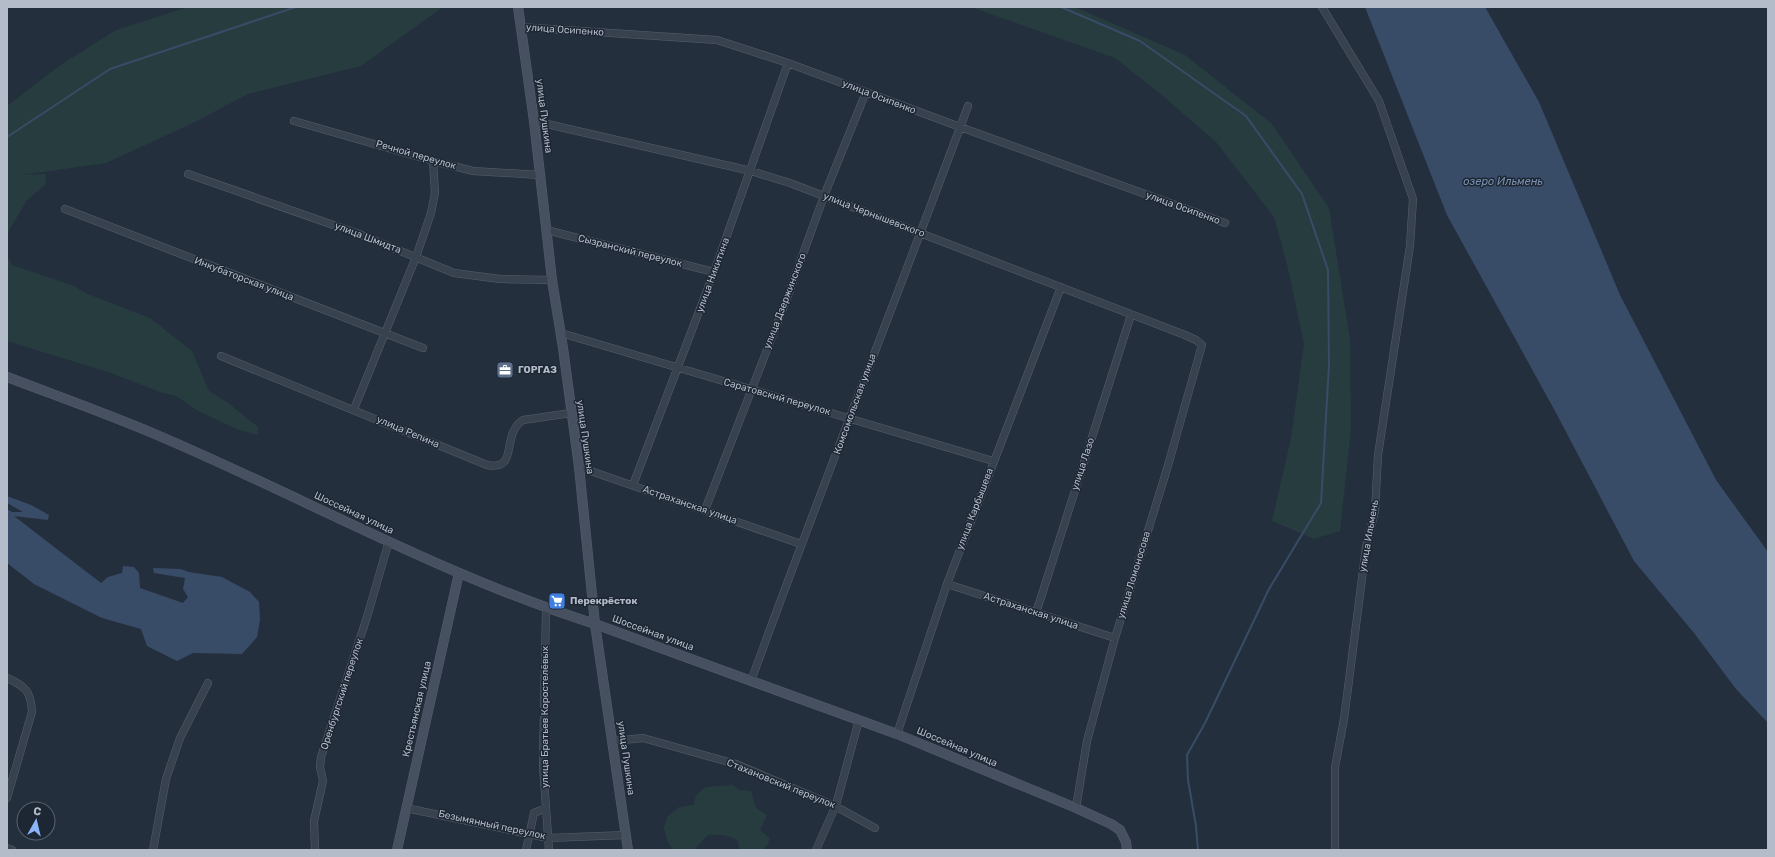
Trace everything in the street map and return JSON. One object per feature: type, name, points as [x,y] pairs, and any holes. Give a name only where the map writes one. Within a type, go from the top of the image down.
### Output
[{"type":"main road","name":"улица Пушкина","points":[[518,7],[534,121],[552,280],[561,333],[579,467],[595,624],[628,850]]},
{"type":"main road","name":"Шоссейная улица","points":[[7,377],[156,435],[459,573],[546,608],[595,624],[897,734],[1076,808],[1112,824],[1120,830],[1126,842],[1127,850]]},
{"type":"main road","name":"Крестьянская улица","points":[[397,850],[459,573]]},
{"type":"street","name":"улица Ильмень","points":[[1322,7],[1379,101],[1413,199],[1410,246],[1378,455],[1375,511],[1366,547],[1345,711],[1335,767],[1336,850]]},
{"type":"street","name":"улица Осипенко","points":[[520,27],[717,40],[788,63],[960,128],[1225,223]]},
{"type":"street","name":"улица Никитина","points":[[633,485],[714,272],[788,63]]},
{"type":"street","name":"улица Дзержинского","points":[[705,510],[750,389],[787,298],[824,196],[866,92]]},
{"type":"street","name":"Комсомольская улица","points":[[751,681],[801,544],[836,459],[879,337],[921,233],[968,106]]},
{"type":"street","name":"Речной переулок","points":[[294,121],[473,171],[540,175]]},
{"type":"street","name":"улица Чернышевского","points":[[534,121],[751,170],[790,183],[1131,315],[1185,334],[1202,345]]},
{"type":"street","points":[[354,409],[416,257],[431,213],[435,193],[433,161]]},
{"type":"street","name":"улица Шмидта","points":[[188,174],[359,234],[454,273],[500,279],[552,280]]},
{"type":"street","name":"Инкубаторская улица","points":[[65,209],[423,348]]},
{"type":"street","name":"Сызранский переулок","points":[[546,230],[714,272]]},
{"type":"street","name":"улица Карбышева","points":[[897,734],[947,584],[1061,287]]},
{"type":"street","name":"улица Лазо","points":[[1036,613],[1131,315]]},
{"type":"street","name":"Саратовский переулок","points":[[561,333],[993,461]]},
{"type":"street","name":"улица Ломоносова","points":[[1076,808],[1086,741],[1115,638],[1167,469],[1202,345]]},
{"type":"street","name":"улица Репина","points":[[221,356],[354,409],[477,461],[496,466],[504,464],[508,458],[510,440],[517,424],[523,420],[571,413]]},
{"type":"street","name":"Астраханская улица","points":[[579,467],[801,544]]},
{"type":"street","name":"Оренбургский переулок","points":[[314,850],[314,821],[323,781],[320,767],[321,757],[367,617],[389,541]]},
{"type":"street","name":"Астраханская улица","points":[[947,584],[1115,638]]},
{"type":"street","name":"улица Братьев Коростелёвых","points":[[546,608],[543,765],[549,850]]},
{"type":"street","points":[[7,678],[21,685],[31,697],[32,712],[7,798]]},
{"type":"street","points":[[153,850],[166,779],[180,738],[208,683]]},
{"type":"street","points":[[816,850],[835,806],[859,720]]},
{"type":"street","name":"Стахановский переулок","points":[[612,741],[644,738],[736,764],[835,806],[875,828]]},
{"type":"street","name":"Безымянный переулок","points":[[406,808],[548,838],[626,834]]},
{"type":"street","points":[[526,850],[534,813],[546,808]]},
{"type":"street","points":[[7,848],[12,850]]},
{"type":"green space","points":[[188,7],[443,7],[361,66],[248,94],[193,123],[106,163],[22,175],[46,174],[45,185],[27,200],[7,234],[7,106],[59,66],[116,30]]},
{"type":"green space","points":[[971,7],[1075,7],[1185,55],[1272,124],[1329,208],[1350,339],[1351,430],[1340,531],[1314,539],[1272,521],[1291,438],[1304,344],[1287,264],[1274,217],[1216,142],[1163,96],[1115,58]]},
{"type":"green space","points":[[7,256],[12,265],[74,286],[85,293],[150,318],[192,351],[209,391],[227,402],[258,427],[258,435],[239,430],[198,411],[176,396],[160,392],[111,373],[7,341]]},
{"type":"green space","points":[[733,785],[739,790],[751,791],[756,808],[767,815],[760,830],[770,838],[765,847],[754,851],[739,850],[738,841],[731,837],[724,835],[708,835],[694,850],[673,850],[667,840],[664,828],[667,817],[679,807],[694,805],[696,795],[706,787]]},
{"type":"water","name":"озеро Ильмень","points":[[1365,7],[1485,7],[1539,102],[1620,295],[1716,480],[1768,552],[1768,723],[1736,689],[1694,633],[1634,561],[1555,411],[1447,215]]},
{"type":"water","points":[[7,496],[31,505],[49,515],[48,520],[14,516],[101,583],[108,577],[122,573],[123,566],[134,567],[139,573],[140,588],[183,603],[188,597],[183,589],[185,578],[154,573],[153,568],[180,569],[189,572],[222,577],[250,592],[259,602],[260,620],[257,637],[242,654],[193,653],[177,661],[147,646],[141,629],[102,618],[34,584],[7,563],[7,509],[12,512],[23,512],[7,503]]},
{"type":"waterway","points":[[7,137],[110,69],[296,7]]},
{"type":"waterway","points":[[1061,7],[1140,41],[1246,116],[1302,194],[1328,270],[1329,365],[1321,503],[1269,589],[1205,723],[1187,755],[1188,780],[1196,826],[1198,850]]},
{"type":"place","name":"ГОРГАЗ","points":[[505,370]]},
{"type":"place","name":"Перекрёсток","points":[[557,601]]}]
